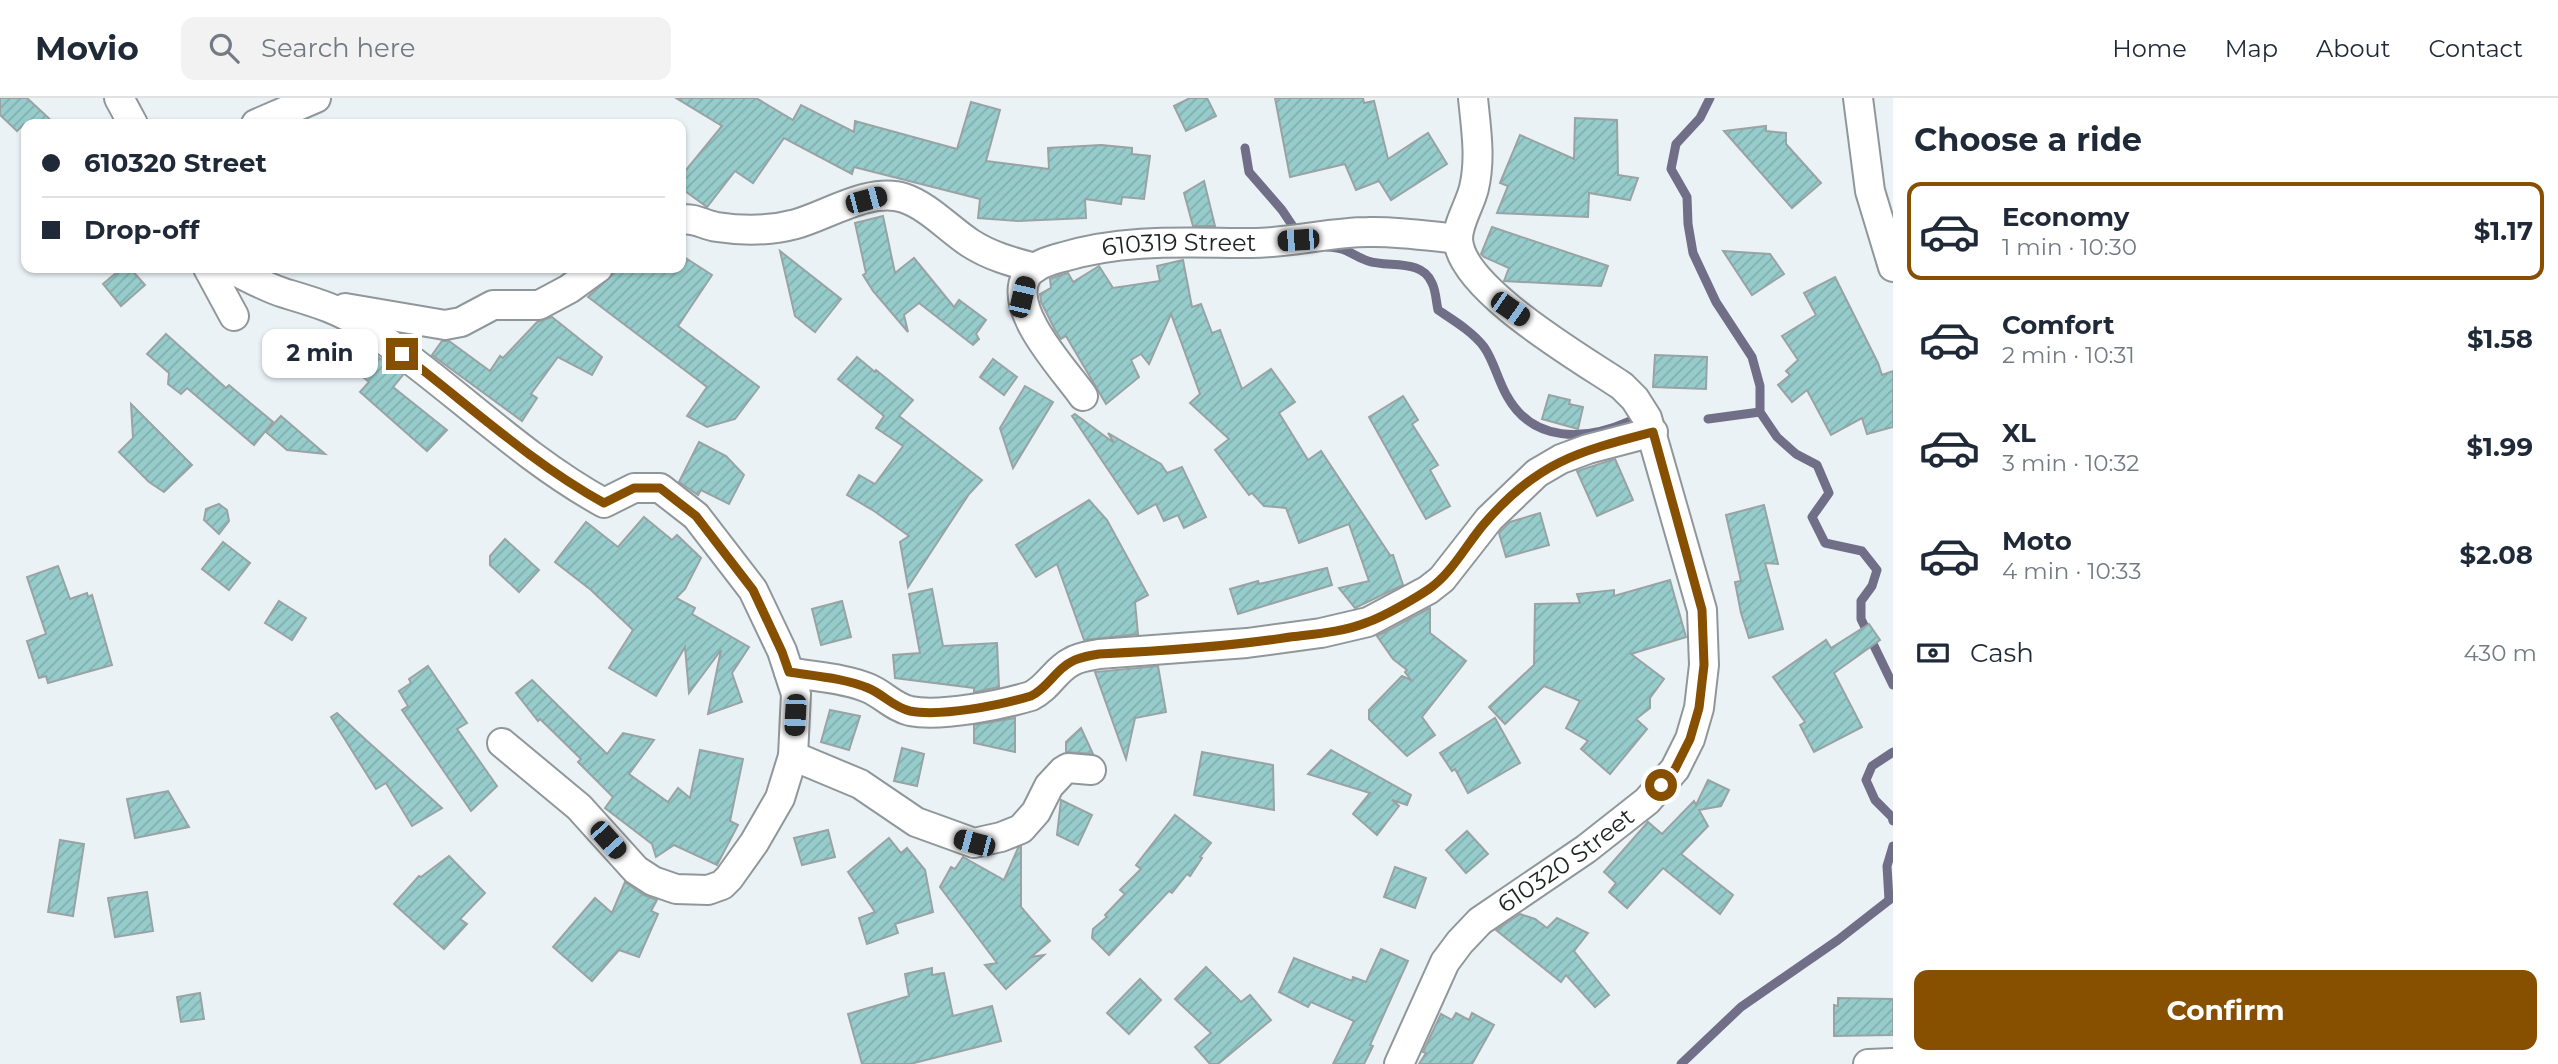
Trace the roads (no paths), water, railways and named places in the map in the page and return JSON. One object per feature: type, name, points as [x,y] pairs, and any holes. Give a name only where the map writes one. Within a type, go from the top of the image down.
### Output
[{"type":"street","points":[[119,98],[130,119]]},
{"type":"street","points":[[268,119],[316,98]]},
{"type":"street","points":[[1458,239],[1477,169],[1479,146],[1473,98]]},
{"type":"street","points":[[1858,98],[1870,191],[1893,267]]},
{"type":"street","points":[[686,220],[694,219],[717,227],[771,229],[796,224],[882,195],[901,197],[915,203],[972,244],[998,258],[1035,268],[1026,277],[1022,297],[1024,307],[1030,322],[1083,396]]},
{"type":"street","name":"610319 Street","points":[[1035,268],[1077,253],[1124,243],[1254,243],[1368,232],[1458,239]]},
{"type":"street","name":"610320 Street","points":[[1399,1064],[1446,962],[1460,942],[1480,921],[1586,849],[1647,801],[1675,769],[1690,739],[1699,708],[1704,665],[1702,610],[1647,418],[1635,399],[1622,386],[1493,296],[1464,261],[1458,239]]},
{"type":"street","points":[[211,273],[234,316]]},
{"type":"street","points":[[241,273],[284,293],[324,304],[445,325],[461,322],[493,305],[539,305],[591,273]]},
{"type":"street","points":[[324,304],[369,329],[565,482],[604,503],[634,488],[660,488],[696,516],[753,590],[782,652],[796,694],[793,757],[780,798],[754,843],[729,878],[722,885],[708,890],[688,890],[653,881],[636,870],[579,807],[502,743]]},
{"type":"street","points":[[789,672],[857,684],[871,689],[896,707],[912,711],[958,710],[1031,696],[1041,691],[1069,663],[1082,657],[1247,643],[1321,633],[1368,622],[1442,579],[1489,519],[1537,473],[1561,459],[1588,449],[1653,432]]},
{"type":"street","points":[[793,757],[860,784],[916,822],[974,843],[1021,829],[1036,812],[1049,786],[1063,771],[1068,768],[1091,770]]},
{"type":"street","points":[[1868,1064],[1893,1063]]},
{"type":"waterway","points":[[1710,98],[1700,118],[1676,144],[1671,169],[1687,197],[1693,253],[1716,302],[1752,357],[1760,386],[1760,412],[1777,437],[1796,454],[1817,465],[1829,493],[1812,517],[1825,543],[1862,551],[1877,570],[1872,586],[1861,601],[1861,619],[1893,685]]},
{"type":"waterway","points":[[1245,148],[1249,172],[1294,228]]},
{"type":"waterway","points":[[1327,247],[1345,250],[1376,263],[1413,267],[1427,275],[1434,289],[1438,310],[1484,347],[1507,396],[1531,423],[1561,434],[1578,434],[1613,428],[1630,421]]},
{"type":"waterway","points":[[1708,419],[1760,412]]},
{"type":"waterway","points":[[1893,752],[1872,766],[1866,780],[1875,800],[1893,821]]},
{"type":"waterway","points":[[1889,900],[1887,866],[1893,846]]},
{"type":"waterway","points":[[1681,1064],[1741,1007],[1838,940],[1893,897]]}]
